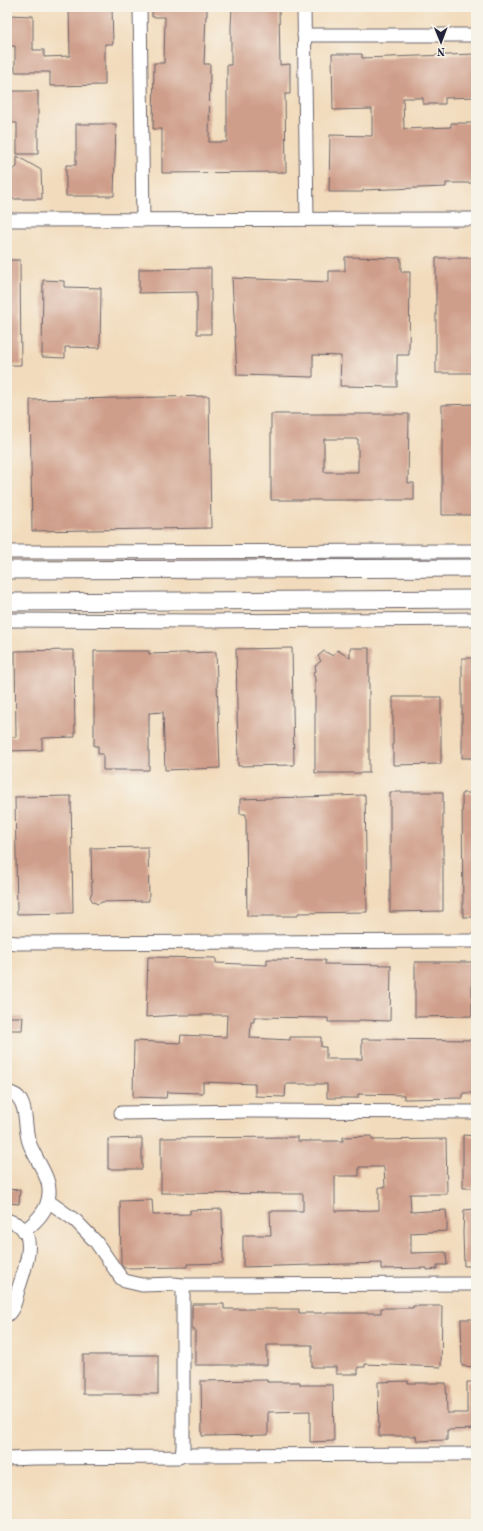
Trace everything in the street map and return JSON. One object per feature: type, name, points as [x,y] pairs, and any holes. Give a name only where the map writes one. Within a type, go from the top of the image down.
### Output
[{"type":"main road","points":[[7,570],[476,568]]},
{"type":"main road","points":[[7,602],[476,599]]},
{"type":"street","points":[[140,7],[143,220]]},
{"type":"street","points":[[304,7],[307,219]]},
{"type":"street","points":[[304,35],[476,34]]},
{"type":"street","points":[[7,220],[476,219]]},
{"type":"street","points":[[7,552],[476,551]]},
{"type":"street","points":[[7,620],[476,619]]},
{"type":"street","points":[[7,942],[476,941]]},
{"type":"street","points":[[7,1092],[17,1096],[21,1104],[28,1140],[48,1183],[50,1193],[41,1216],[24,1231]]},
{"type":"street","points":[[121,1112],[476,1112]]},
{"type":"street","points":[[48,1201],[76,1221],[96,1242],[124,1281],[142,1285],[476,1284]]},
{"type":"street","points":[[7,1220],[22,1227],[29,1247],[27,1264],[12,1308],[7,1315]]},
{"type":"street","points":[[181,1285],[183,1292],[182,1455]]},
{"type":"street","points":[[7,1459],[179,1457],[182,1455],[476,1454]]},
{"type":"building","points":[[69,7],[112,7],[113,44],[105,44],[105,85],[50,86],[50,72],[15,72],[15,46],[7,46],[7,15],[33,16],[33,50],[44,50],[44,57],[70,56]]},
{"type":"building","points":[[152,7],[207,7],[204,64],[210,64],[209,142],[227,142],[227,65],[231,65],[232,7],[279,7],[280,65],[290,64],[290,94],[285,94],[286,172],[162,173],[162,129],[153,129],[154,63],[164,63],[165,17],[152,17]]},
{"type":"building","points":[[332,54],[362,54],[362,58],[476,54],[476,97],[445,98],[445,104],[423,104],[423,98],[403,98],[404,129],[451,127],[451,123],[476,123],[476,183],[446,183],[446,187],[363,190],[363,192],[329,192],[330,135],[372,136],[372,109],[333,110]]},
{"type":"building","points":[[7,91],[38,91],[38,154],[17,154],[17,123],[7,123]]},
{"type":"building","points":[[76,124],[116,124],[114,196],[66,196],[66,165],[76,165]]},
{"type":"building","points":[[17,156],[41,170],[42,199],[7,199],[7,172],[17,167]]},
{"type":"building","points":[[345,257],[401,258],[401,272],[410,272],[409,355],[397,355],[397,387],[340,386],[341,356],[313,355],[313,377],[237,375],[232,278],[329,282],[329,271],[345,271]]},
{"type":"building","points":[[436,258],[476,258],[476,373],[436,373]]},
{"type":"building","points":[[7,260],[20,260],[21,365],[7,365]]},
{"type":"building","points":[[211,268],[211,334],[197,334],[197,292],[139,293],[139,269]]},
{"type":"building","points":[[43,280],[64,281],[64,287],[101,288],[100,348],[65,347],[65,358],[42,357]]},
{"type":"building","points":[[209,396],[211,528],[32,531],[30,400]]},
{"type":"building","points":[[476,404],[476,515],[442,515],[442,405]]},
{"type":"building","points":[[271,414],[409,414],[408,483],[414,483],[414,500],[271,500]],"holes":[[[324,439],[358,439],[358,472],[324,472]]]},
{"type":"building","points":[[292,648],[294,765],[238,766],[236,649]]},
{"type":"building","points":[[350,648],[369,648],[369,773],[315,773],[315,680],[313,672],[316,671],[315,666],[321,661],[318,656],[324,651],[333,656],[337,650],[350,658]]},
{"type":"building","points":[[74,650],[75,737],[42,738],[42,750],[9,751],[9,737],[16,737],[15,651]]},
{"type":"building","points":[[94,651],[149,651],[149,654],[216,652],[220,768],[165,770],[163,712],[149,713],[149,770],[103,770],[103,754],[98,754],[98,746],[94,746]]},
{"type":"building","points":[[462,658],[476,658],[476,758],[462,758]]},
{"type":"building","points":[[393,697],[441,697],[441,764],[393,765]]},
{"type":"building","points":[[390,792],[443,792],[443,911],[390,912]]},
{"type":"building","points":[[462,793],[476,793],[476,917],[463,917]]},
{"type":"building","points":[[365,795],[367,912],[298,913],[298,916],[247,916],[246,814],[240,814],[240,799]]},
{"type":"building","points":[[71,796],[73,913],[17,914],[15,797]]},
{"type":"building","points":[[148,847],[149,901],[102,902],[98,904],[93,902],[90,897],[92,892],[91,848]]},
{"type":"building","points":[[148,957],[216,958],[216,963],[267,965],[267,959],[325,960],[325,964],[391,965],[390,1021],[359,1020],[359,1022],[328,1022],[328,1018],[254,1017],[254,1022],[251,1022],[250,1038],[290,1040],[290,1037],[321,1037],[321,1047],[326,1047],[326,1059],[362,1059],[362,1039],[476,1040],[476,1093],[463,1093],[463,1098],[404,1099],[404,1095],[358,1094],[358,1098],[327,1098],[327,1084],[286,1084],[285,1097],[255,1096],[255,1084],[203,1082],[203,1093],[167,1092],[166,1098],[133,1097],[134,1041],[180,1043],[181,1035],[226,1037],[227,1015],[146,1017]]},
{"type":"building","points":[[415,962],[472,962],[472,1016],[415,1017]]},
{"type":"building","points":[[7,1017],[23,1017],[22,1030],[7,1030]]},
{"type":"building","points":[[463,1135],[476,1136],[476,1188],[463,1188]]},
{"type":"building","points":[[372,1136],[372,1140],[446,1139],[447,1194],[410,1194],[411,1212],[446,1210],[447,1220],[447,1231],[411,1233],[411,1253],[446,1252],[447,1265],[437,1265],[437,1269],[427,1270],[427,1268],[381,1269],[381,1263],[243,1267],[243,1235],[271,1235],[270,1211],[303,1211],[303,1194],[161,1193],[161,1138],[298,1137],[298,1141],[343,1141],[343,1137]],"holes":[[[359,1167],[384,1167],[385,1187],[379,1187],[379,1210],[335,1211],[335,1176],[359,1176]]]},
{"type":"building","points":[[142,1138],[142,1169],[108,1169],[108,1139]]},
{"type":"building","points":[[7,1189],[20,1190],[19,1204],[7,1203]]},
{"type":"building","points":[[152,1200],[153,1215],[190,1214],[190,1210],[222,1209],[223,1263],[187,1264],[187,1267],[124,1268],[121,1264],[120,1201]]},
{"type":"building","points":[[476,1209],[476,1266],[464,1266],[464,1210]]},
{"type":"building","points":[[192,1304],[224,1304],[224,1309],[299,1309],[299,1313],[381,1313],[381,1308],[442,1306],[441,1367],[365,1364],[365,1367],[358,1367],[358,1374],[336,1374],[336,1367],[312,1367],[312,1345],[267,1345],[267,1365],[195,1365],[195,1330],[192,1330]]},
{"type":"building","points":[[461,1319],[476,1319],[476,1367],[462,1366]]},
{"type":"building","points":[[83,1355],[158,1355],[158,1394],[83,1394]]},
{"type":"building","points":[[267,1380],[267,1382],[300,1382],[300,1385],[333,1385],[334,1441],[310,1442],[310,1411],[268,1412],[268,1435],[202,1436],[201,1381]]},
{"type":"building","points":[[408,1381],[408,1383],[446,1383],[447,1413],[467,1413],[467,1382],[476,1382],[476,1429],[447,1430],[447,1440],[417,1441],[416,1436],[379,1436],[378,1382]]}]
